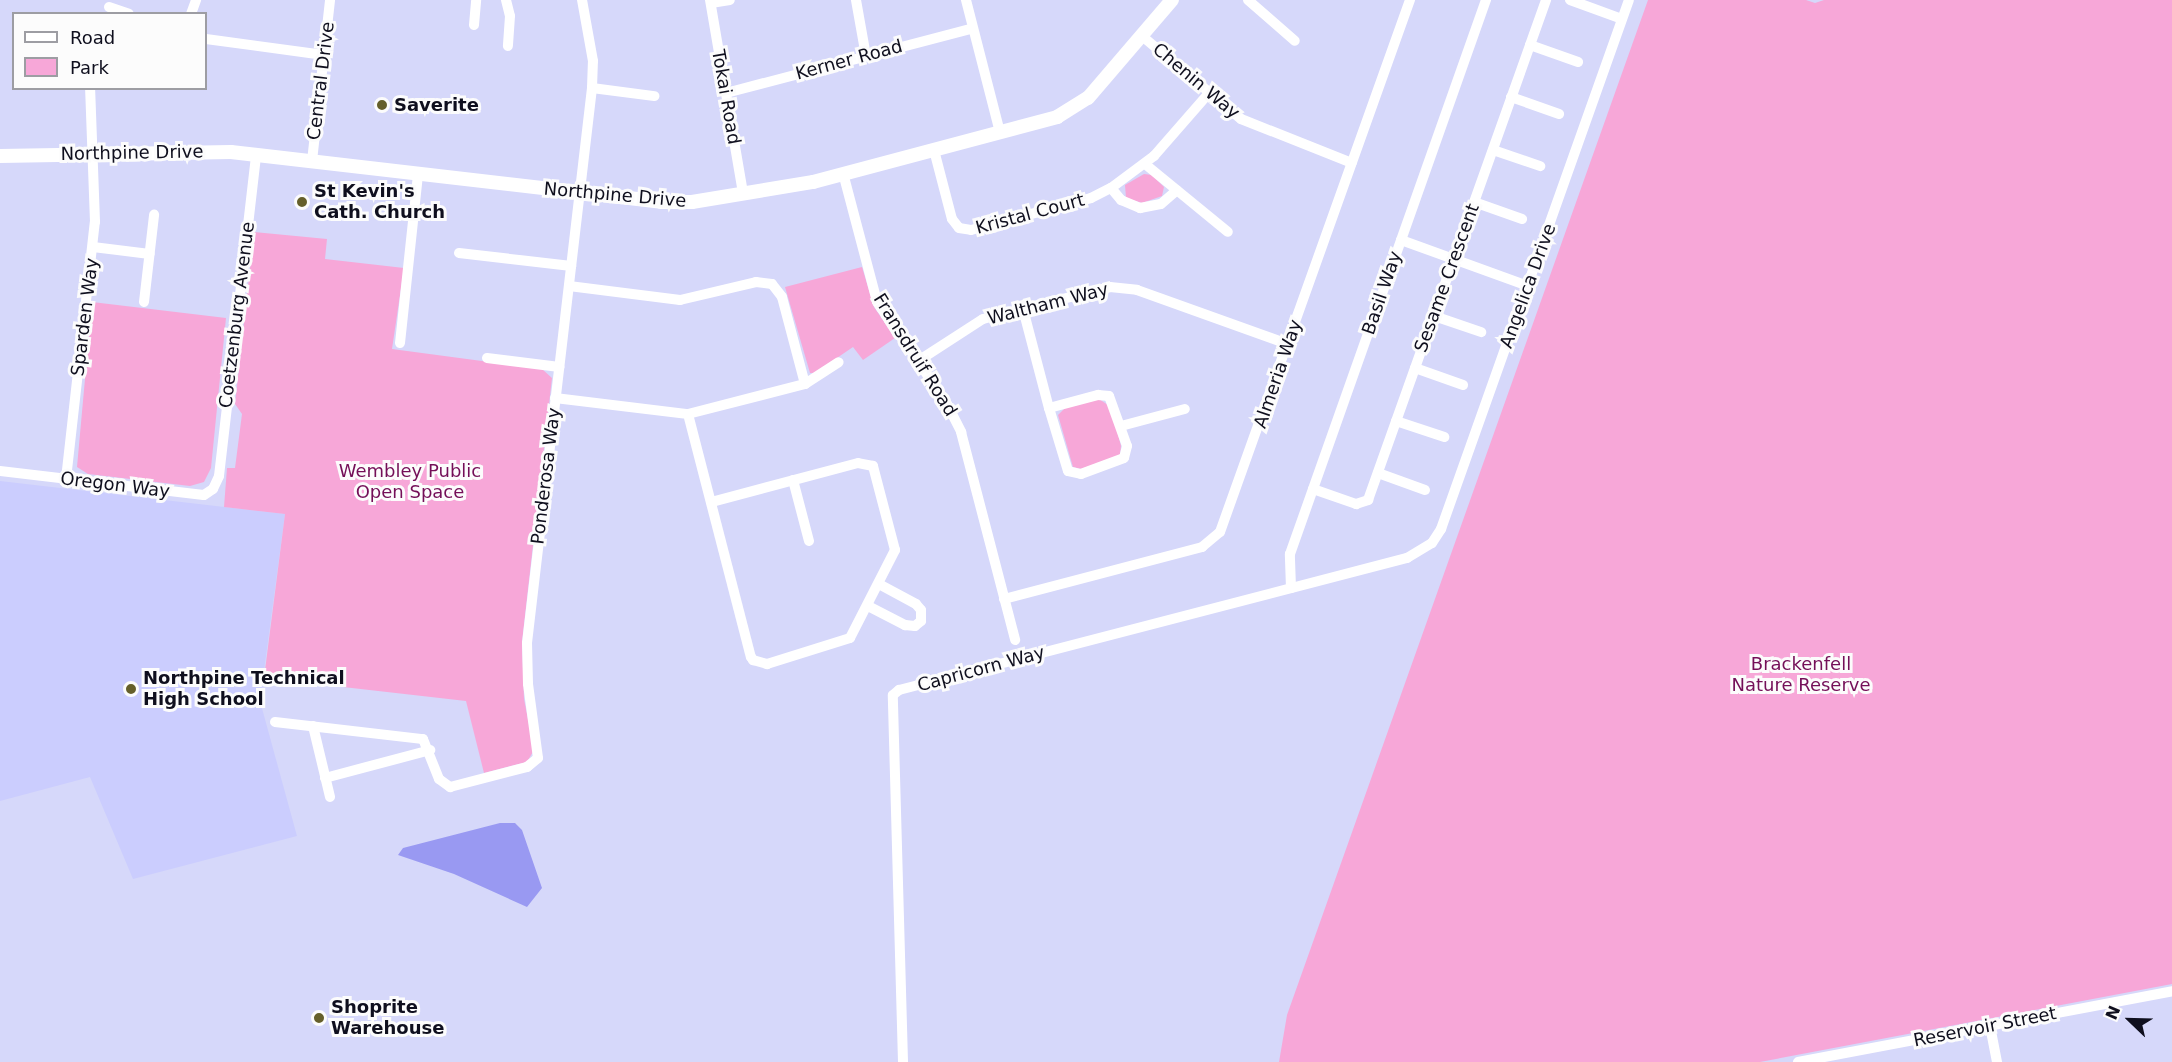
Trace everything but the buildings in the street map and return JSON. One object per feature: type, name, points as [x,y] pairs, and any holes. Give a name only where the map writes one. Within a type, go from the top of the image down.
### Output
[{"type":"street","name":"Central Drive","points":[[312,162],[330,0]]},
{"type":"street","points":[[474,25],[476,0]]},
{"type":"street","points":[[506,0],[510,16],[508,46]]},
{"type":"street","name":"Ponderosa Way","points":[[430,750],[439,779],[450,787],[527,767],[538,758],[528,684],[527,643],[592,88],[593,61],[582,0]]},
{"type":"street","points":[[710,2],[730,0]]},
{"type":"street","points":[[856,0],[866,56]]},
{"type":"street","points":[[966,0],[1000,132]]},
{"type":"street","name":"Northpine Drive","points":[[0,156],[256,154],[671,203],[743,194],[843,173],[1057,117],[1078,105],[1172,0]]},
{"type":"street","points":[[1248,0],[1296,41]]},
{"type":"street","name":"Almeria Way","points":[[1004,599],[1202,547],[1215,537],[1226,520],[1410,0]]},
{"type":"street","name":"Basil Way","points":[[1291,588],[1290,554],[1486,0]]},
{"type":"street","name":"Sesame Crescent","points":[[1313,489],[1362,504],[1368,500],[1546,0]]},
{"type":"street","points":[[1570,0],[1622,19]]},
{"type":"street","name":"Angelica Drive","points":[[1426,549],[1442,529],[1629,0]]},
{"type":"street","name":"Tokai Road","points":[[710,2],[743,194]]},
{"type":"street","points":[[109,7],[123,12]]},
{"type":"street","name":"Kerner Road","points":[[726,93],[973,28]]},
{"type":"street","name":"Chenin Way","points":[[1142,36],[1208,94],[1254,126],[1352,164]]},
{"type":"street","points":[[207,39],[324,55]]},
{"type":"street","points":[[1530,45],[1578,62]]},
{"type":"street","points":[[592,88],[654,96]]},
{"type":"street","name":"Sparden Way","points":[[66,479],[93,247],[90,90]]},
{"type":"street","name":"Kristal Court","points":[[934,150],[952,219],[963,230],[1091,198],[1111,188],[1145,164],[1208,94]]},
{"type":"street","points":[[1511,97],[1559,114]]},
{"type":"street","points":[[1493,150],[1540,166]]},
{"type":"street","name":"Coetzenburg Avenue","points":[[219,476],[256,154]]},
{"type":"street","points":[[1145,164],[1228,232]]},
{"type":"street","name":"Fransdruif Road","points":[[843,173],[878,302],[946,402],[961,432],[1015,640]]},
{"type":"street","points":[[400,343],[418,174]]},
{"type":"street","points":[[1111,188],[1121,200],[1140,208],[1161,204],[1177,190]]},
{"type":"street","points":[[1474,202],[1522,219]]},
{"type":"street","points":[[144,302],[154,215]]},
{"type":"street","points":[[1401,240],[1528,286]]},
{"type":"street","points":[[93,247],[150,254]]},
{"type":"street","points":[[459,253],[571,266]]},
{"type":"street","points":[[568,286],[680,300],[756,282],[772,284],[782,297],[805,384]]},
{"type":"street","name":"Waltham Way","points":[[918,361],[974,323],[1103,288],[1127,287],[1288,344]]},
{"type":"street","points":[[1023,309],[1063,462],[1072,473],[1122,461],[1127,450],[1113,401],[1106,395],[1049,408]]},
{"type":"street","points":[[1434,316],[1481,332]]},
{"type":"street","points":[[487,358],[559,367]]},
{"type":"street","points":[[555,398],[688,414],[805,384],[839,362]]},
{"type":"street","points":[[1415,368],[1462,385]]},
{"type":"street","points":[[1121,426],[1185,409]]},
{"type":"street","points":[[688,414],[711,502],[756,662],[766,663],[842,643],[853,634],[879,584],[896,544],[873,466],[862,462],[711,502]]},
{"type":"street","points":[[1396,421],[1444,437]]},
{"type":"street","name":"Oregon Way","points":[[0,471],[204,495],[216,485],[219,476]]},
{"type":"street","points":[[1378,473],[1425,490]]},
{"type":"street","points":[[793,480],[809,541]]},
{"type":"street","name":"Capricorn Way","points":[[903,1062],[896,730],[891,702],[896,692],[1414,556],[1426,549]]},
{"type":"street","points":[[868,606],[911,627],[921,621],[921,610],[916,604],[879,584]]},
{"type":"street","points":[[274,722],[421,738],[430,750],[325,778]]},
{"type":"street","points":[[313,726],[330,797]]},
{"type":"street","name":"Reservoir Street","points":[[1798,1062],[1828,1059],[2172,991]]},
{"type":"street","points":[[1990,1026],[1997,1062]]},
{"type":"shaded area","name":"Northpine Technical High School","points":[[0,481],[285,514],[260,701],[297,836],[133,879],[90,777],[0,801]]},
{"type":"shaded area","points":[[500,823],[515,823],[522,830],[542,888],[527,907],[454,874],[398,855],[403,848]]},
{"type":"green space","name":"Brackenfell Nature Reserve","points":[[1648,0],[1806,0],[1815,3],[1824,0],[2172,0],[2172,984],[1760,1062],[1279,1062],[1287,1015]]},
{"type":"green space","points":[[1144,174],[1152,175],[1164,187],[1162,196],[1142,203],[1126,198],[1125,185]]},
{"type":"green space","name":"Wembley Public Open Space","points":[[254,232],[327,239],[325,259],[404,268],[392,349],[542,369],[552,378],[522,642],[524,699],[534,750],[527,762],[484,773],[466,701],[264,678],[285,514],[224,507],[227,468],[235,468],[242,414],[235,404]]},
{"type":"green space","points":[[862,267],[874,307],[895,338],[863,360],[853,347],[815,373],[810,373],[785,287]]},
{"type":"green space","points":[[92,302],[226,318],[211,468],[204,482],[190,486],[88,474],[77,467]]},
{"type":"green space","points":[[1099,399],[1111,407],[1121,446],[1120,455],[1081,469],[1073,467],[1058,415],[1065,408]]},
{"type":"place","name":"Saverite","points":[[382,105]]},
{"type":"place","name":"St Kevin's Cath. Church","points":[[302,202]]},
{"type":"place","name":"Northpine Technical High School","points":[[131,689]]},
{"type":"place","name":"Shoprite Warehouse","points":[[319,1018]]}]
